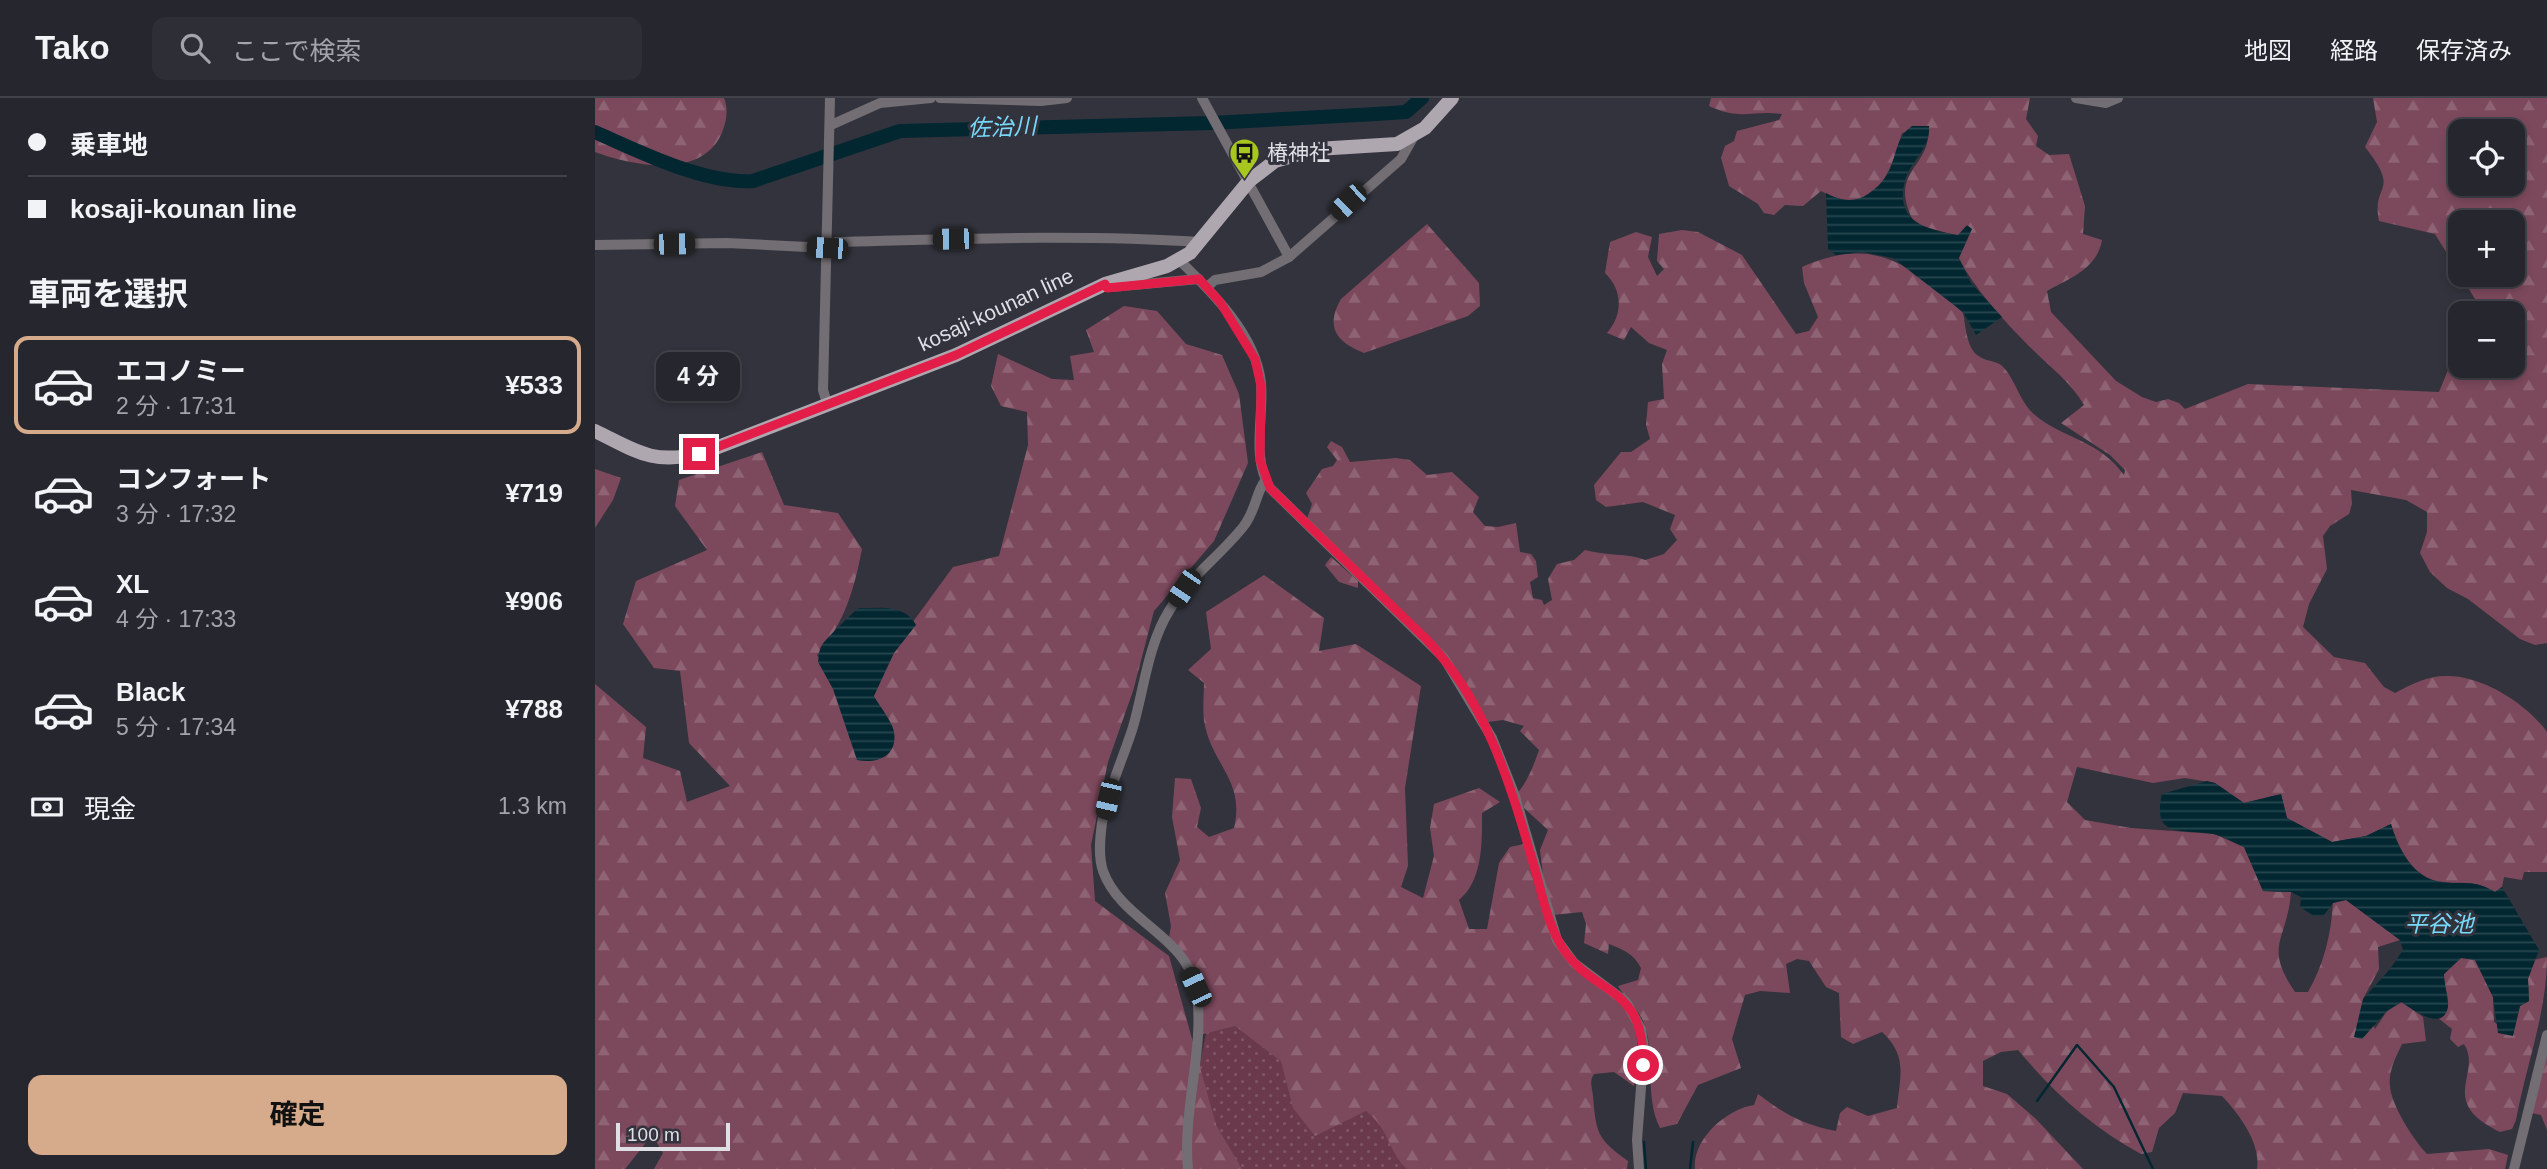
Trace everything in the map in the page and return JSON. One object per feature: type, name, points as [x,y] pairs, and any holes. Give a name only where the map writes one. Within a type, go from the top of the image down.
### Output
[{"type":"main road","name":"kosaji-kounan line","points":[[595,431],[649,457],[670,460],[699,454],[988,341],[1105,284],[1167,266],[1179,260],[1200,242],[1249,181],[1275,161],[1299,152],[1374,148],[1414,136],[1453,98]]},
{"type":"street","points":[[827,403],[823,390],[831,125],[829,98]]},
{"type":"street","points":[[831,125],[880,103],[931,98]]},
{"type":"street","points":[[940,98],[1008,101],[1066,98]]},
{"type":"street","points":[[1202,98],[1289,257]]},
{"type":"street","points":[[2076,98],[2106,103],[2118,98]]},
{"type":"street","points":[[1105,284],[1107,288],[1203,283],[1261,272],[1289,257],[1401,159],[1414,136]]},
{"type":"street","points":[[595,245],[727,243],[827,248],[836,242],[1049,237],[1123,237],[1200,242]]},
{"type":"street","points":[[1179,260],[1203,283],[1235,325],[1255,359],[1259,372],[1260,460],[1265,481],[1302,521],[1444,658],[1492,738],[1511,785],[1557,940],[1574,963],[1626,1002],[1641,1028],[1644,1048],[1637,1140],[1639,1169]]},
{"type":"street","points":[[1188,1169],[1185,1140],[1197,1028],[1196,987],[1183,959],[1171,944],[1130,912],[1113,893],[1102,868],[1102,825],[1160,627],[1184,588],[1254,512],[1260,487],[1265,481]]},
{"type":"street","points":[[2514,1169],[2547,1035]]},
{"type":"shaded area","points":[[1232,1014],[1394,1116],[1443,1169],[1229,1169],[1196,1085],[1207,1027]]},
{"type":"green space","points":[[595,98],[724,98],[726,116],[721,135],[711,149],[698,158],[682,163],[646,164],[595,152]]},
{"type":"green space","points":[[1711,98],[2030,98],[2026,119],[2038,136],[2036,146],[2049,155],[2069,154],[2085,206],[2083,234],[2102,240],[2095,258],[2081,272],[2047,291],[2051,312],[2116,381],[2142,397],[2156,402],[2168,399],[2179,403],[2185,409],[2248,384],[2439,392],[2448,370],[2448,378],[2525,378],[2525,301],[2476,301],[2468,287],[2525,287],[2525,210],[2448,210],[2448,255],[2435,234],[2379,221],[2379,200],[2384,181],[2376,162],[2365,147],[2377,122],[2373,98],[2547,98],[2547,643],[2535,645],[2520,639],[2468,599],[2447,588],[2430,572],[2420,553],[2427,532],[2427,512],[2406,500],[2351,490],[2352,504],[2349,514],[2330,526],[2323,536],[2327,569],[2309,604],[2303,627],[2334,657],[2365,663],[2384,687],[2395,693],[2432,677],[2460,677],[2503,693],[2528,711],[2547,732],[2547,872],[2524,872],[2522,880],[2504,877],[2502,887],[2495,892],[2475,884],[2432,880],[2415,869],[2403,853],[2391,824],[2366,836],[2332,842],[2287,818],[2281,794],[2244,803],[2215,783],[2185,778],[2153,783],[2077,767],[2067,802],[2085,820],[2131,828],[2214,834],[2244,847],[2263,891],[2291,892],[2279,953],[2280,964],[2295,992],[2308,992],[2318,971],[2331,926],[2333,903],[2346,900],[2400,940],[2378,947],[2379,969],[2363,999],[2375,1029],[2387,1011],[2402,1002],[2423,1017],[2426,1041],[2402,1044],[2391,1070],[2391,1094],[2399,1112],[2427,1154],[2489,1149],[2508,1155],[2505,1169],[2257,1169],[2256,1149],[2252,1139],[2242,1120],[2222,1096],[2183,1093],[2175,1113],[2159,1128],[2152,1152],[2141,1154],[2075,1108],[2018,1050],[2001,1052],[1983,1061],[1983,1086],[2007,1094],[2035,1118],[2083,1169],[1695,1169],[1699,1147],[1713,1127],[1733,1112],[1754,1105],[1758,1094],[1795,1118],[1836,1131],[1840,1113],[1847,1107],[1868,1116],[1897,1108],[1900,1067],[1896,1050],[1890,1041],[1882,1032],[1853,1044],[1841,1037],[1839,993],[1826,987],[1809,961],[1797,959],[1786,964],[1790,993],[1760,991],[1745,995],[1732,1039],[1741,1068],[1698,1085],[1677,1124],[1660,1128],[1652,1103],[1650,1052],[1645,1026],[1618,986],[1638,980],[1641,968],[1632,956],[1619,948],[1609,944],[1608,954],[1584,943],[1586,924],[1582,912],[1553,915],[1545,892],[1540,850],[1548,830],[1524,808],[1518,792],[1528,778],[1539,750],[1520,731],[1524,726],[1503,720],[1488,722],[1445,656],[1307,519],[1312,504],[1306,493],[1322,469],[1333,466],[1337,460],[1327,447],[1331,441],[1342,447],[1350,462],[1396,458],[1410,460],[1427,475],[1452,472],[1479,497],[1473,512],[1485,526],[1498,527],[1516,523],[1520,552],[1531,554],[1536,561],[1538,577],[1530,582],[1533,598],[1542,600],[1544,605],[1552,600],[1548,579],[1557,564],[1574,560],[1585,550],[1645,560],[1664,554],[1677,540],[1670,529],[1675,515],[1643,502],[1606,507],[1596,500],[1594,485],[1621,452],[1631,452],[1650,439],[1646,425],[1648,402],[1664,399],[1662,364],[1667,350],[1649,343],[1631,327],[1624,340],[1607,333],[1616,318],[1619,303],[1615,287],[1605,273],[1610,242],[1636,232],[1652,237],[1648,257],[1657,276],[1664,269],[1657,261],[1659,234],[1682,230],[1698,232],[1742,255],[1796,334],[1809,331],[1818,317],[1804,283],[1802,267],[1827,258],[1850,254],[1871,255],[1908,268],[1963,313],[1972,349],[1980,357],[1999,364],[2006,370],[2035,415],[2103,454],[2124,475],[2125,470],[2110,455],[2061,423],[2084,405],[2065,381],[2000,315],[1972,280],[1958,257],[1966,242],[1958,236],[1915,224],[1907,206],[1905,192],[1907,180],[1924,152],[1928,140],[1928,126],[1902,133],[1885,177],[1877,189],[1867,196],[1854,200],[1839,199],[1821,191],[1803,206],[1785,205],[1774,215],[1764,213],[1758,204],[1729,186],[1721,158],[1725,146],[1734,141],[1737,131],[1779,120],[1782,114],[1738,114],[1709,106]]},
{"type":"green space","points":[[1427,224],[1479,283],[1480,306],[1468,316],[1364,353],[1346,344],[1334,325],[1336,309],[1341,299]]},
{"type":"green space","points":[[1124,306],[1157,311],[1186,344],[1222,355],[1239,394],[1248,463],[1214,541],[1154,611],[1133,691],[1108,762],[1091,845],[1095,901],[1169,956],[1216,1125],[1242,1169],[654,1169],[663,1153],[652,1135],[625,1169],[595,1169],[595,684],[646,727],[643,758],[680,771],[687,802],[730,786],[689,743],[680,671],[654,668],[623,624],[636,581],[707,550],[675,506],[679,480],[762,452],[784,505],[838,513],[862,549],[847,605],[835,630],[817,655],[883,757],[894,736],[867,700],[888,656],[953,567],[999,556],[1028,445],[1027,412],[1001,406],[991,386],[998,354],[1052,379],[1074,380],[1070,356],[1094,352],[1086,330]]},
{"type":"green space","points":[[595,469],[621,478],[613,500],[595,528]]},
{"type":"green space","points":[[1331,557],[1358,581],[1358,588],[1339,582],[1325,565]]},
{"type":"green space","points":[[1264,575],[1324,618],[1319,651],[1356,644],[1421,686],[1405,788],[1408,866],[1401,887],[1423,898],[1434,856],[1430,828],[1434,804],[1479,788],[1500,802],[1482,813],[1477,872],[1467,892],[1459,900],[1469,929],[1487,929],[1499,863],[1510,847],[1524,844],[1545,918],[1565,959],[1582,975],[1616,997],[1626,1008],[1636,1031],[1634,1086],[1614,1072],[1594,1074],[1591,1082],[1597,1127],[1604,1141],[1628,1161],[1627,1169],[1407,1169],[1396,1156],[1380,1126],[1366,1111],[1315,1136],[1293,1108],[1281,1061],[1235,1026],[1199,1035],[1200,989],[1169,938],[1171,926],[1165,893],[1180,860],[1172,817],[1175,778],[1191,779],[1201,808],[1197,827],[1209,837],[1234,828],[1236,812],[1232,786],[1205,726],[1204,683],[1188,670],[1211,649],[1206,612]]},
{"type":"green space","points":[[2547,957],[2544,998],[2516,1120],[2512,1129],[2500,1132],[2481,1121],[2470,1110],[2465,1099],[2468,1055],[2464,1044],[2458,1047],[2450,1039],[2452,1029],[2438,1018],[2447,1004],[2444,974],[2461,958],[2475,960],[2493,997],[2494,1022],[2513,1035],[2520,1006],[2529,1001],[2528,979],[2533,960]]},
{"type":"green space","points":[[2547,1052],[2547,1130],[2541,1115],[2531,1113]]},
{"type":"water","points":[[1912,126],[1929,126],[1929,134],[1905,181],[1904,206],[1916,222],[1925,227],[1958,235],[1967,225],[1972,229],[1959,258],[1971,283],[2002,317],[1976,335],[1963,312],[1893,258],[1862,252],[1836,255],[1828,249],[1826,193],[1847,200],[1868,194],[1886,176],[1900,140]]},
{"type":"water","points":[[859,608],[899,610],[916,625],[894,653],[874,696],[891,723],[894,741],[889,753],[871,761],[857,760],[833,689],[818,662],[822,645]]},
{"type":"water","name":"平谷池","points":[[2207,781],[2215,783],[2244,803],[2281,794],[2287,818],[2332,842],[2366,836],[2391,824],[2408,861],[2423,875],[2442,882],[2475,884],[2495,892],[2502,887],[2539,950],[2528,979],[2529,1001],[2520,1006],[2513,1036],[2498,1033],[2493,997],[2475,960],[2461,958],[2444,974],[2448,1000],[2445,1015],[2434,1019],[2427,1017],[2401,1002],[2387,1011],[2362,1039],[2354,1037],[2363,999],[2403,950],[2400,940],[2346,900],[2333,903],[2324,915],[2314,916],[2300,907],[2301,897],[2291,892],[2263,891],[2244,847],[2217,835],[2181,831],[2166,825],[2161,819],[2162,794]]},
{"type":"waterway","name":"佐治川","points":[[595,132],[694,172],[734,181],[753,181],[900,131],[1211,123],[1376,114],[1406,112],[1422,98]]},
{"type":"waterway","points":[[2037,1101],[2077,1045],[2114,1087],[2153,1169]]},
{"type":"waterway","points":[[1644,1142],[1646,1169]]},
{"type":"waterway","points":[[1690,1169],[1693,1142]]},
{"type":"place","name":"椿神社","points":[[1244,180]]},
{"type":"route","points":[[699,454],[956,355],[1105,284],[1107,288],[1199,279],[1220,302],[1255,359],[1261,386],[1260,460],[1265,481],[1277,497],[1426,639],[1444,658],[1459,681],[1492,738],[1507,774],[1557,940],[1574,963],[1614,990],[1635,1015],[1643,1037],[1643,1065]]}]
